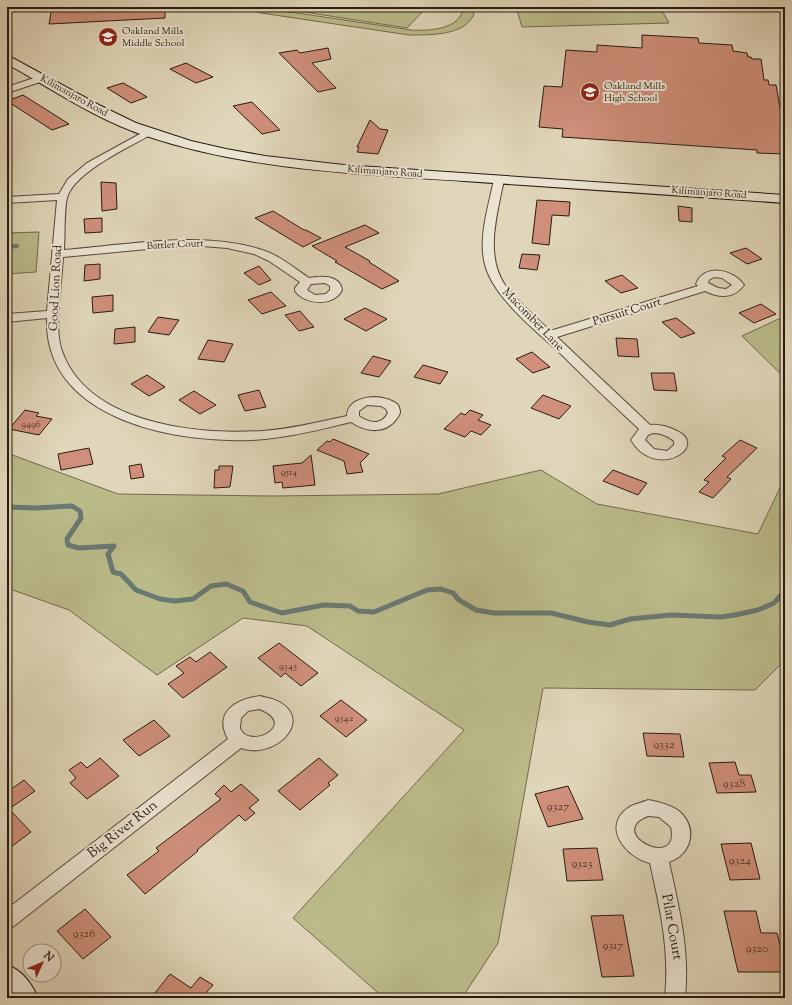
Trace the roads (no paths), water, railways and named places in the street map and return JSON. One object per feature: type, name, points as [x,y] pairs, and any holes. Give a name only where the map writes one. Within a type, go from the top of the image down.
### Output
[{"type":"street","name":"Kilimanjaro Road","points":[[7,59],[43,78],[104,114],[149,132],[222,152],[293,164],[785,199]]},
{"type":"street","points":[[7,90],[43,78]]},
{"type":"street","points":[[7,200],[62,197],[79,174],[90,165],[149,132]]},
{"type":"street","name":"Macomber Lane","points":[[499,179],[488,251],[491,269],[496,280],[513,302],[647,430]]},
{"type":"street","name":"Good Lion Road","points":[[62,197],[53,314],[54,348],[66,373],[74,384],[108,409],[145,424],[213,436],[264,434],[353,418]]},
{"type":"street","name":"Battler Court","points":[[58,254],[190,242],[221,244],[258,252],[273,259],[307,282]]},
{"type":"street","name":"Pursuit Court","points":[[548,336],[706,288]]},
{"type":"street","points":[[7,318],[53,314]]},
{"type":"street","name":"Big River Run","points":[[7,920],[239,740]]},
{"type":"street","name":"Pilar Court","points":[[658,856],[678,947],[678,982],[676,998]]},
{"type":"street","points":[[7,978],[24,998]]},
{"type":"waterway","points":[[7,247],[17,246]]},
{"type":"waterway","points":[[7,507],[36,508],[72,506],[80,511],[81,518],[67,539],[68,545],[79,548],[114,546],[108,554],[113,572],[121,574],[136,590],[160,599],[174,601],[193,599],[211,586],[226,584],[243,591],[250,602],[282,613],[324,605],[350,606],[358,611],[374,612],[427,590],[441,589],[453,593],[459,600],[476,610],[494,613],[551,613],[588,622],[610,625],[630,619],[671,615],[721,617],[735,615],[758,610],[774,603],[785,591]]},
{"type":"place","name":"Oakland Mills Middle School","points":[[108,37]]},
{"type":"place","name":"Oakland Mills High School","points":[[590,92]]}]
